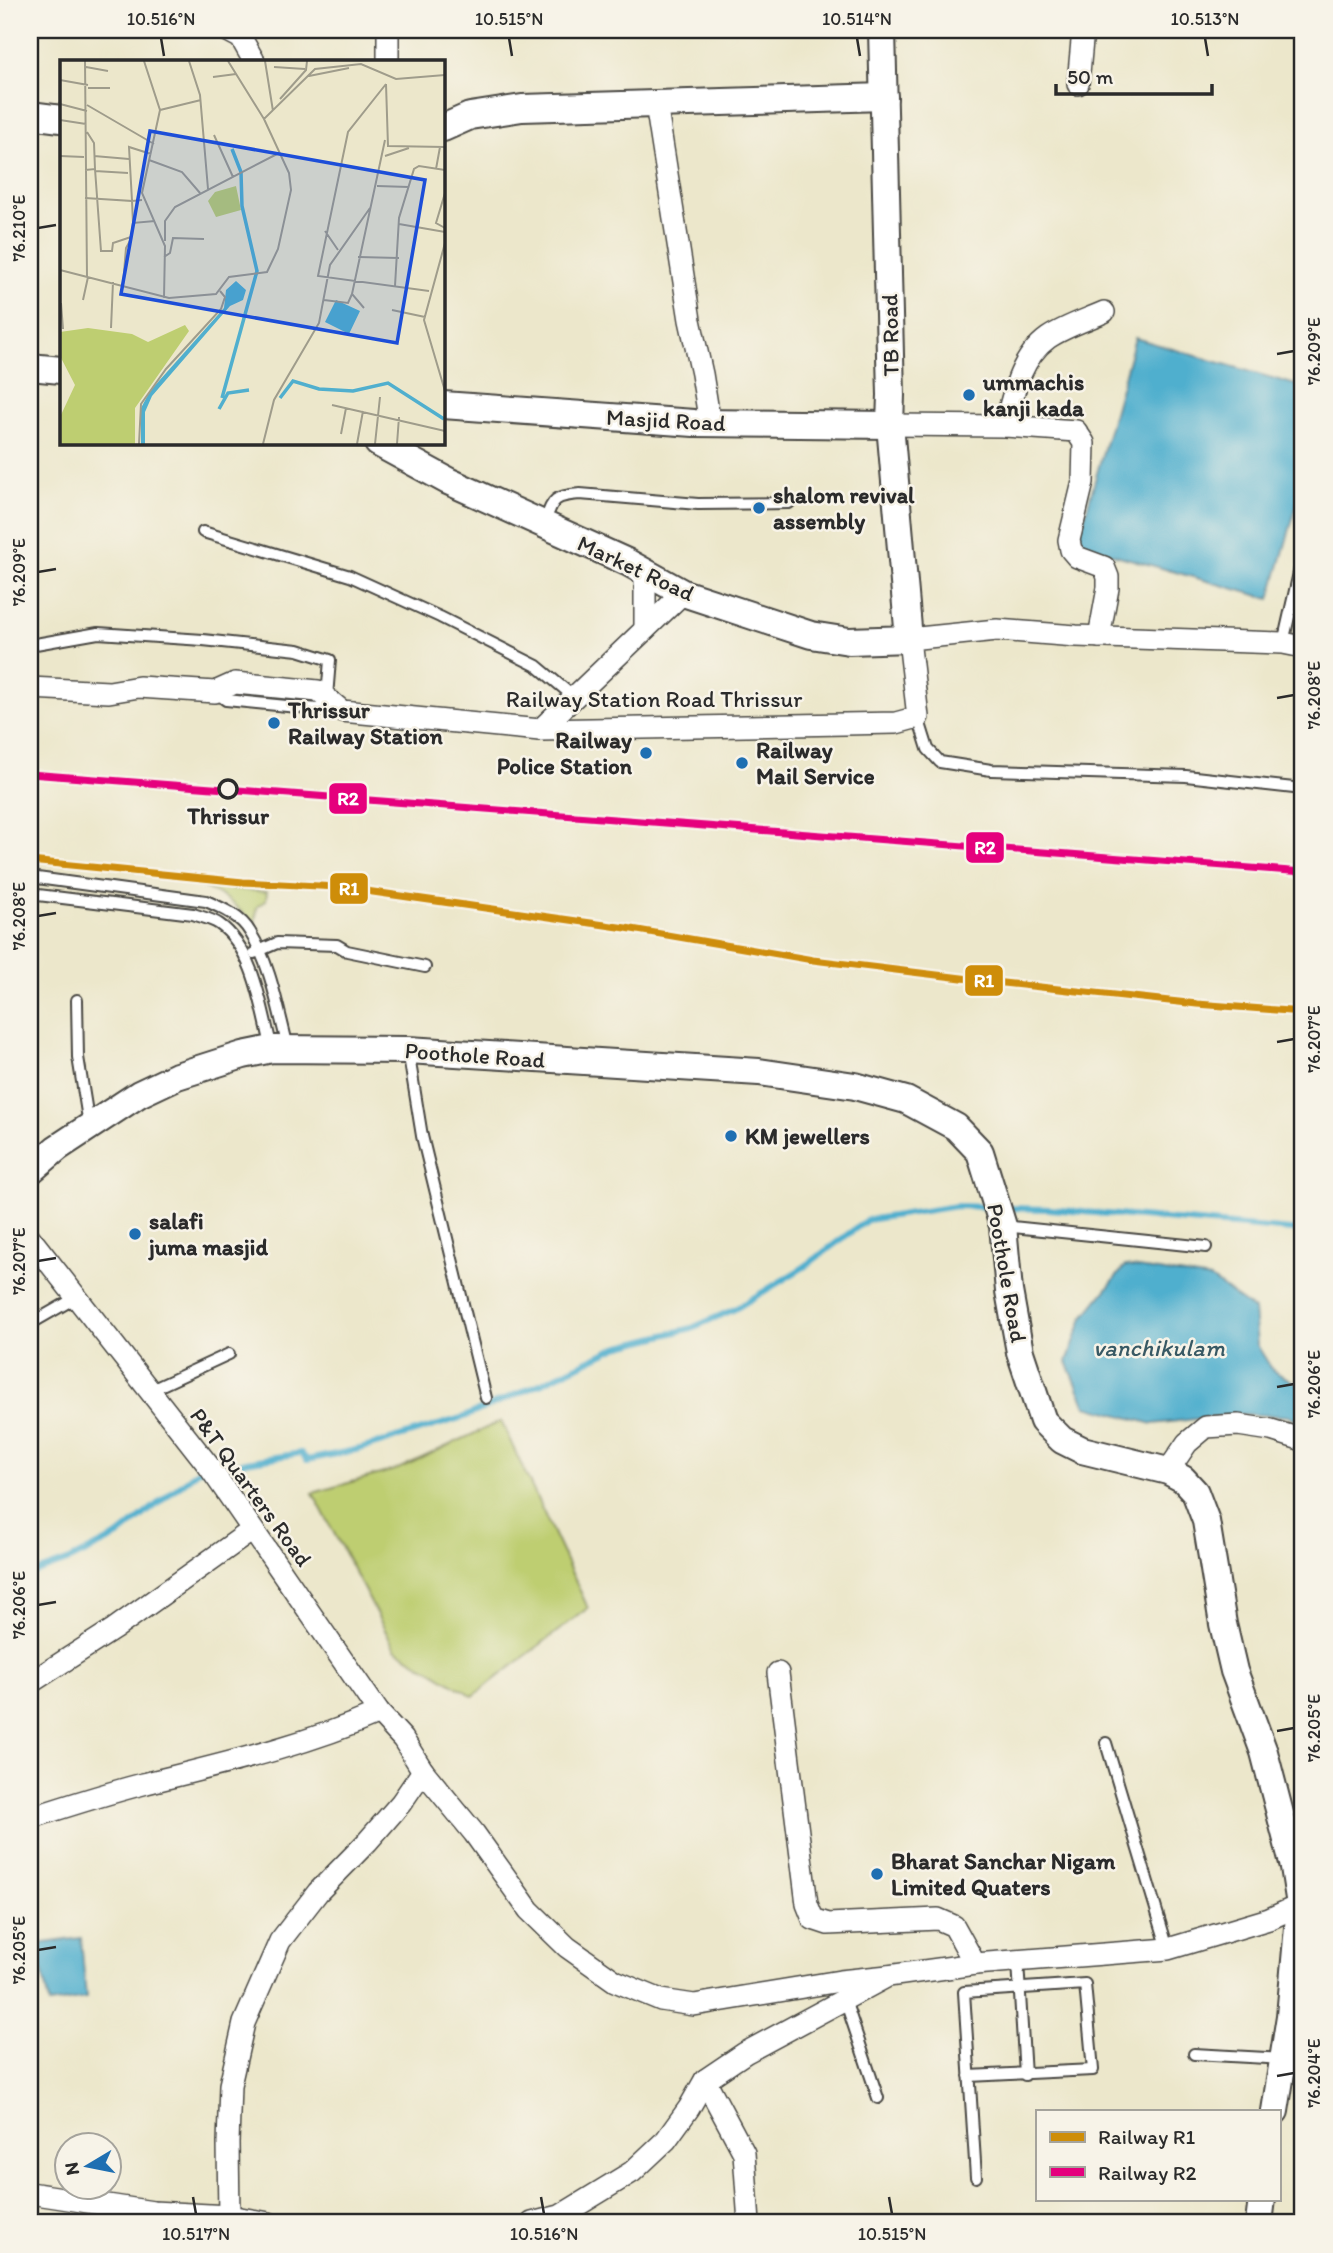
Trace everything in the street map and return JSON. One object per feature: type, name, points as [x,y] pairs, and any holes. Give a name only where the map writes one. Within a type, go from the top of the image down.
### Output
[{"type":"street","points":[[226,30],[241,38],[253,60]]},
{"type":"street","points":[[388,30],[388,60]]},
{"type":"street","name":"TB Road","points":[[883,30],[890,425],[909,639]]},
{"type":"street","points":[[1078,84],[1083,30]]},
{"type":"street","points":[[444,128],[470,116],[522,108],[884,97]]},
{"type":"street","points":[[656,104],[690,320],[710,424]]},
{"type":"street","points":[[30,115],[60,119]]},
{"type":"street","points":[[1005,426],[1014,389],[1029,358],[1048,338],[1104,312]]},
{"type":"street","points":[[30,367],[60,370]]},
{"type":"street","name":"Masjid Road","points":[[444,405],[710,424],[890,425]]},
{"type":"street","points":[[890,425],[1005,426],[1076,431],[1084,443],[1083,482],[1069,540],[1071,550],[1077,557],[1104,567],[1108,577],[1099,637]]},
{"type":"street","name":"Market Road","points":[[380,444],[448,481],[645,572],[683,593],[811,635],[849,640],[909,639]]},
{"type":"street","points":[[645,572],[645,629]]},
{"type":"street","points":[[540,730],[683,593]]},
{"type":"street","points":[[918,717],[909,639],[997,630],[1293,645]]},
{"type":"street","name":"Railway Station Road Thrissur","points":[[30,688],[109,692],[139,687],[215,692],[235,683],[318,691],[334,704],[540,730],[896,723],[918,717]]},
{"type":"street","name":"Poothole Road","points":[[30,1171],[57,1148],[139,1094],[177,1076],[243,1055],[280,1048],[408,1050],[759,1072],[855,1086],[906,1100],[956,1127],[980,1152],[999,1214],[1020,1352],[1043,1421],[1062,1440],[1082,1450],[1167,1471],[1183,1479],[1195,1492],[1201,1504],[1234,1671],[1264,1752],[1294,1867],[1300,1905],[1290,2016],[1275,2110]]},
{"type":"street","name":"P&T Quarters Road","points":[[30,1238],[210,1469],[379,1713],[403,1739],[423,1771],[474,1833],[529,1910],[568,1947],[615,1981],[661,2000],[694,2005],[840,1981],[975,1964],[1168,1949],[1269,1919],[1300,1905]]},
{"type":"street","points":[[1167,1471],[1186,1443],[1206,1427],[1238,1425],[1270,1430],[1303,1440]]},
{"type":"street","points":[[30,1683],[114,1629],[251,1531]]},
{"type":"street","points":[[778,1672],[807,1903],[813,1919],[828,1924],[938,1919],[954,1926],[975,1964]]},
{"type":"street","points":[[30,1818],[103,1795],[340,1730],[379,1713]]},
{"type":"street","points":[[229,2216],[230,2085],[244,2023],[280,1941],[318,1892],[401,1803],[423,1771]]},
{"type":"street","points":[[533,2223],[561,2220],[632,2172],[666,2140],[705,2080],[745,2053],[888,1976]]},
{"type":"street","points":[[705,2080],[744,2152],[749,2223]]},
{"type":"street","points":[[30,2193],[92,2213],[153,2212],[179,2218],[229,2216],[269,2223]]},
{"type":"street","points":[[1259,2223],[1262,2200]]},
{"type":"lane","points":[[544,524],[552,502],[564,495],[698,504],[789,503]]},
{"type":"lane","points":[[203,532],[350,576],[537,666],[574,697]]},
{"type":"lane","points":[[1293,645],[1303,555]]},
{"type":"lane","points":[[30,645],[99,633],[299,650],[330,660],[334,704]]},
{"type":"lane","points":[[918,717],[928,749],[940,762],[991,769],[1186,775],[1303,789]]},
{"type":"lane","points":[[30,877],[206,901],[229,911],[250,930],[266,965],[280,1048]]},
{"type":"lane","points":[[30,894],[193,914],[217,922],[238,941],[280,1048]]},
{"type":"lane","points":[[245,958],[277,943],[337,945],[346,951],[425,967]]},
{"type":"lane","points":[[77,1000],[78,1057],[89,1128]]},
{"type":"lane","points":[[408,1050],[422,1136],[486,1398]]},
{"type":"lane","points":[[999,1214],[1206,1247]]},
{"type":"lane","points":[[30,1324],[77,1297]]},
{"type":"lane","points":[[149,1391],[229,1354]]},
{"type":"lane","points":[[1106,1743],[1168,1949]]},
{"type":"lane","points":[[1018,1962],[1025,2075]]},
{"type":"lane","points":[[969,2076],[1093,2070],[1085,1984],[964,1992],[969,2076],[976,2177]]},
{"type":"lane","points":[[845,2000],[878,2098]]},
{"type":"lane","points":[[1195,2054],[1283,2059]]},
{"type":"green space","points":[[199,886],[267,892],[266,900],[257,907],[255,926],[230,902]]},
{"type":"green space","points":[[501,1421],[588,1608],[473,1696],[395,1649],[313,1493],[398,1469]]},
{"type":"water","points":[[1135,338],[1303,387],[1303,483],[1270,599],[1077,544]]},
{"type":"water","name":"vanchikulam","points":[[1125,1266],[1211,1279],[1254,1310],[1257,1345],[1273,1371],[1303,1386],[1303,1421],[1287,1416],[1239,1414],[1153,1424],[1086,1406],[1067,1362],[1083,1318]]},
{"type":"water","points":[[81,1938],[86,1998],[49,2004],[37,1944]]},
{"type":"waterway","points":[[215,1467],[301,1453],[307,1460],[360,1449],[464,1417],[617,1347],[692,1328],[735,1309],[804,1267],[867,1220],[956,1206],[991,1207]]},
{"type":"waterway","points":[[1005,1208],[1049,1209],[1303,1231]]},
{"type":"waterway","points":[[31,1574],[70,1560],[118,1536],[199,1470],[205,1469]]},
{"type":"railway","points":[[30,861],[243,882],[338,887],[626,928],[813,960],[1197,1004],[1303,1012]]},
{"type":"rail line","name":"R2","points":[[30,774],[1303,872]]},
{"type":"rail line","name":"R1","points":[[30,861],[243,882],[338,887],[626,928],[813,960],[1197,1004],[1303,1012]]},
{"type":"place","name":"ummachis kanji kada","points":[[969,395]]},
{"type":"place","name":"shalom revival assembly","points":[[759,508]]},
{"type":"place","name":"Thrissur Railway Station","points":[[274,723]]},
{"type":"place","name":"Railway Police Station","points":[[646,753]]},
{"type":"place","name":"Railway Mail Service","points":[[742,763]]},
{"type":"place","name":"Thrissur","points":[[228,789]]},
{"type":"place","name":"KM jewellers","points":[[731,1136]]},
{"type":"place","name":"salafi juma masjid","points":[[135,1234]]},
{"type":"place","name":"Bharat Sanchar Nigam Limited Quaters","points":[[877,1874]]}]
